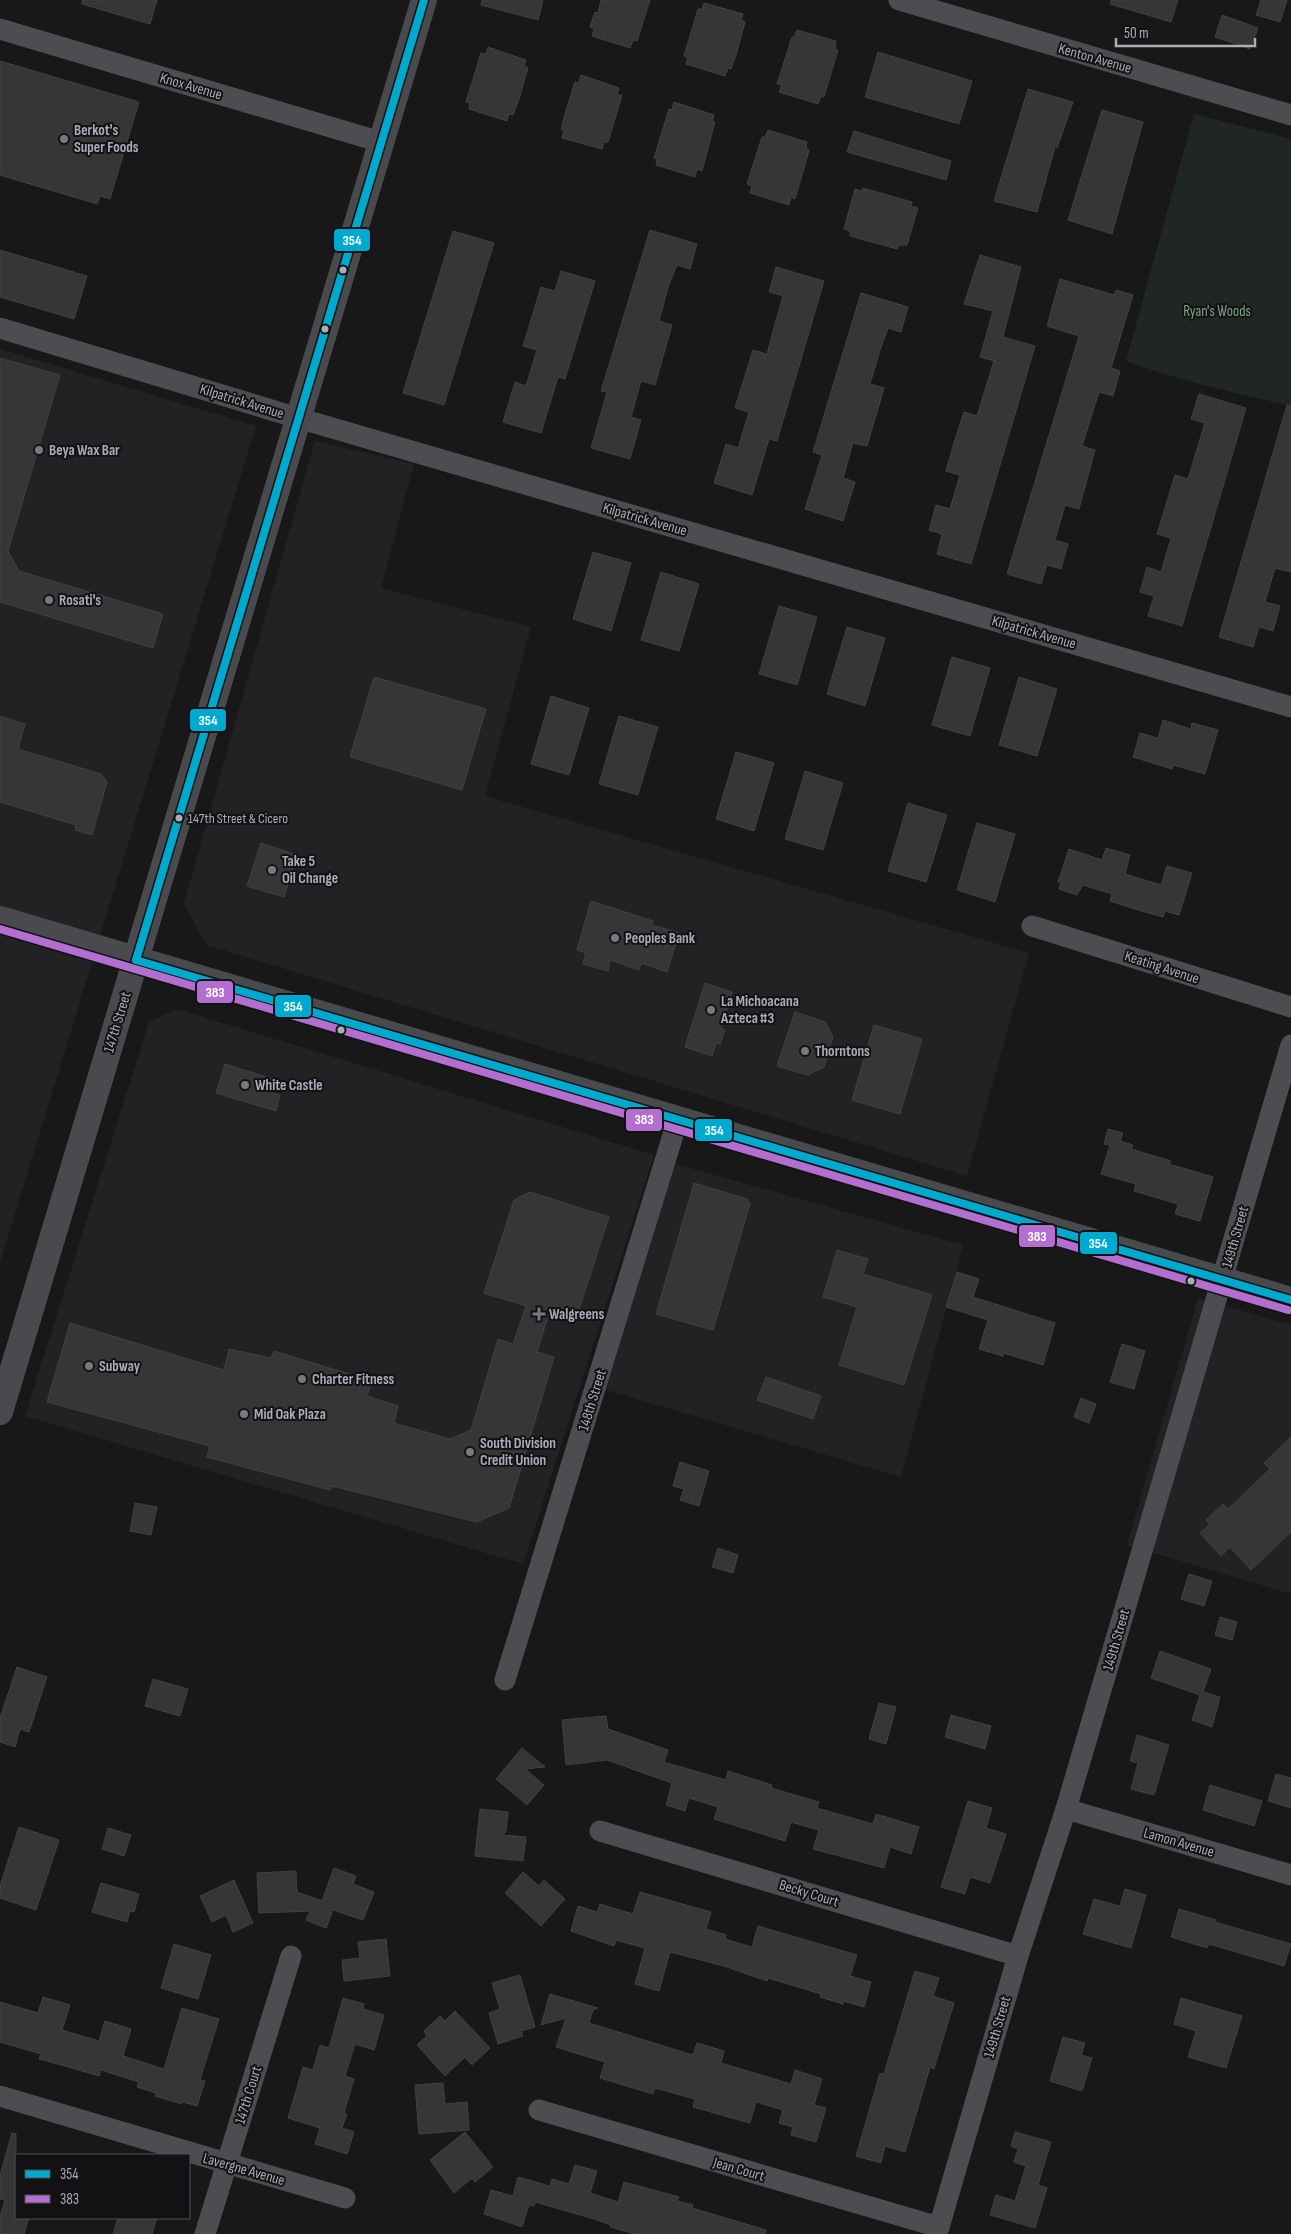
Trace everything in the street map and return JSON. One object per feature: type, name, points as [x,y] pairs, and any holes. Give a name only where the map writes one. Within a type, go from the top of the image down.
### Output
[{"type":"main road","name":"147th Street","points":[[0,1412],[424,0]]},
{"type":"main road","points":[[0,919],[1291,1300]]},
{"type":"street","name":"Kenton Avenue","points":[[900,0],[1291,115]]},
{"type":"street","name":"Knox Avenue","points":[[0,30],[381,142]]},
{"type":"street","name":"Kilpatrick Avenue","points":[[0,328],[298,418],[1291,707]]},
{"type":"street","name":"Keating Avenue","points":[[1032,926],[1291,1008]]},
{"type":"street","name":"149th Street","points":[[938,2231],[1018,1956],[1066,1809],[1291,1044]]},
{"type":"street","name":"148th Street","points":[[505,1680],[678,1119]]},
{"type":"street","name":"Lamon Avenue","points":[[1066,1809],[1291,1875]]},
{"type":"street","name":"Becky Court","points":[[600,1831],[1018,1956]]},
{"type":"street","name":"147th Court","points":[[205,2234],[290,1956]]},
{"type":"street","name":"Lavergne Avenue","points":[[0,2096],[345,2198]]},
{"type":"street","name":"Jean Court","points":[[539,2110],[938,2231]]},
{"type":"shaded area","points":[[0,349],[256,426],[0,1263]]},
{"type":"shaded area","points":[[315,441],[414,464],[381,588],[531,627],[485,796],[1029,953],[967,1176],[206,945],[184,903]]},
{"type":"shaded area","name":"Mid Oak Plaza","points":[[177,1009],[654,1155],[523,1564],[25,1416],[149,1022]]},
{"type":"shaded area","points":[[672,1163],[963,1245],[901,1477],[603,1389]]},
{"type":"shaded area","points":[[1198,1298],[1291,1325],[1291,1594],[1127,1545]]},
{"type":"green space","name":"Ryan's Woods","points":[[1194,114],[1291,139],[1291,406],[1187,381],[1126,361]]},
{"type":"building","points":[[82,0],[157,0],[150,24],[82,4]]},
{"type":"building","points":[[482,0],[543,0],[538,20],[481,5]]},
{"type":"building","points":[[601,0],[650,0],[637,41],[633,40],[630,48],[592,36],[594,29],[590,27],[595,12],[598,13]]},
{"type":"building","points":[[1111,0],[1178,0],[1171,22],[1110,4]]},
{"type":"building","points":[[1261,0],[1287,0],[1280,22],[1256,15]]},
{"type":"building","points":[[704,3],[743,14],[741,20],[745,22],[736,55],[731,69],[728,68],[725,76],[686,64],[688,58],[684,56],[698,9],[702,9]]},
{"type":"building","points":[[1222,15],[1258,28],[1250,49],[1215,37]]},
{"type":"building","points":[[797,30],[836,41],[835,49],[838,50],[824,97],[821,96],[818,104],[779,92],[782,85],[777,84],[792,37],[794,37]]},
{"type":"building","points":[[488,47],[526,60],[524,66],[528,68],[519,99],[513,115],[509,114],[507,121],[469,109],[470,103],[466,102],[481,53],[486,54]]},
{"type":"building","points":[[878,52],[972,81],[959,124],[865,97]]},
{"type":"building","name":"Berkot's Super Foods","points":[[0,61],[139,102],[110,199],[100,196],[97,204],[0,175]]},
{"type":"building","points":[[581,75],[619,88],[617,95],[622,95],[608,142],[604,142],[602,149],[562,138],[564,131],[561,129],[565,114],[575,82],[579,83]]},
{"type":"building","points":[[1028,89],[1073,102],[1057,148],[1055,147],[1037,212],[994,201]]},
{"type":"building","points":[[674,102],[714,115],[712,121],[715,122],[702,171],[697,169],[695,177],[656,165],[657,159],[654,158],[669,109],[672,110]]},
{"type":"building","points":[[1102,110],[1143,122],[1112,234],[1068,220]]},
{"type":"building","points":[[768,130],[807,142],[806,148],[809,150],[805,165],[795,199],[791,197],[789,205],[750,193],[752,186],[747,184],[762,137],[765,137]]},
{"type":"building","points":[[854,131],[951,161],[946,180],[847,152]]},
{"type":"building","points":[[863,188],[912,202],[911,206],[918,208],[907,245],[899,245],[897,249],[850,236],[850,231],[844,229],[855,189],[862,191]]},
{"type":"building","points":[[650,230],[697,244],[690,269],[677,265],[669,284],[659,321],[672,325],[655,385],[641,381],[631,417],[641,420],[630,459],[591,448],[607,392],[601,391]]},
{"type":"building","points":[[453,231],[494,243],[444,405],[403,393]]},
{"type":"building","points":[[0,250],[87,276],[74,319],[0,297]]},
{"type":"building","points":[[980,255],[1021,267],[1003,337],[1035,346],[971,564],[937,554],[942,534],[929,530],[936,505],[950,509],[960,475],[946,471],[953,446],[964,412],[977,416],[994,361],[980,357],[993,311],[964,304]]},
{"type":"building","points":[[776,267],[824,281],[777,441],[769,439],[752,495],[714,483],[726,444],[738,448],[749,412],[735,408],[753,350],[767,354],[783,296],[769,292]]},
{"type":"building","points":[[561,271],[595,281],[565,379],[558,377],[541,433],[503,422],[515,382],[526,386],[537,350],[523,346],[541,287],[555,291]]},
{"type":"building","points":[[1060,279],[1114,295],[1116,290],[1133,295],[1111,368],[1120,371],[1113,396],[1099,392],[1082,446],[1095,450],[1079,509],[1065,505],[1055,540],[1068,544],[1061,569],[1047,565],[1041,584],[1007,574],[1079,336],[1047,326]]},
{"type":"building","points":[[861,293],[908,307],[901,332],[888,328],[881,347],[870,384],[884,388],[867,446],[853,443],[843,478],[855,482],[843,521],[805,509],[822,455],[813,452]]},
{"type":"building","points":[[0,358],[60,375],[8,551],[19,571],[163,614],[153,648],[0,602]]},
{"type":"building","points":[[1199,394],[1246,408],[1182,626],[1148,616],[1154,596],[1140,592],[1147,567],[1161,572],[1171,538],[1157,534],[1175,475],[1188,479],[1205,423],[1191,419]]},
{"type":"building","points":[[1287,405],[1291,406],[1291,572],[1275,568],[1265,602],[1280,606],[1273,631],[1259,627],[1253,647],[1219,637]]},
{"type":"building","points":[[593,552],[631,563],[611,631],[573,619]]},
{"type":"building","points":[[661,572],[699,584],[679,651],[641,640]]},
{"type":"building","points":[[779,606],[817,617],[797,685],[759,674]]},
{"type":"building","points":[[847,627],[885,638],[865,706],[827,694]]},
{"type":"building","points":[[952,657],[990,668],[970,736],[932,725]]},
{"type":"building","points":[[374,677],[486,709],[462,790],[350,757]]},
{"type":"building","points":[[1019,677],[1057,689],[1037,756],[999,745]]},
{"type":"building","points":[[551,696],[589,708],[569,775],[531,764]]},
{"type":"building","points":[[0,716],[25,724],[18,749],[101,774],[107,782],[92,835],[75,830],[76,825],[0,802]]},
{"type":"building","points":[[619,716],[658,727],[638,795],[599,784]]},
{"type":"building","points":[[1163,720],[1191,729],[1192,723],[1218,730],[1205,774],[1173,765],[1172,769],[1133,757],[1140,733],[1158,738]]},
{"type":"building","points":[[736,752],[774,763],[754,831],[716,819]]},
{"type":"building","points":[[805,771],[843,783],[823,850],[785,839]]},
{"type":"building","points":[[908,803],[947,815],[926,882],[888,871]]},
{"type":"building","points":[[977,823],[1015,834],[995,902],[957,890]]},
{"type":"building","name":"Take 5 Oil Change","points":[[261,843],[297,855],[284,897],[247,886]]},
{"type":"building","points":[[1106,848],[1130,855],[1125,874],[1161,885],[1167,866],[1192,873],[1179,915],[1165,911],[1163,917],[1138,910],[1110,901],[1112,894],[1083,885],[1077,895],[1059,889],[1061,883],[1058,882],[1069,849],[1102,860]]},
{"type":"building","name":"Peoples Bank","points":[[591,901],[653,921],[652,925],[679,933],[667,972],[641,963],[639,970],[610,960],[608,971],[583,964],[586,953],[577,950]]},
{"type":"building","name":"La Michoacana Azteca #3","points":[[705,983],[732,992],[721,1029],[725,1030],[720,1044],[716,1043],[712,1056],[685,1047]]},
{"type":"building","name":"Thorntons","points":[[795,1012],[825,1022],[833,1037],[824,1067],[808,1075],[777,1066]]},
{"type":"building","name":"Thorntons","points":[[874,1025],[922,1039],[900,1114],[852,1100]]},
{"type":"building","name":"White Castle","points":[[225,1064],[273,1079],[269,1092],[280,1095],[276,1111],[216,1093]]},
{"type":"building","points":[[1108,1129],[1123,1133],[1120,1141],[1133,1145],[1131,1149],[1171,1161],[1169,1164],[1213,1177],[1200,1221],[1175,1214],[1178,1204],[1134,1191],[1136,1184],[1101,1174],[1110,1145],[1104,1144]]},
{"type":"building","points":[[694,1183],[747,1199],[750,1204],[713,1330],[656,1314]]},
{"type":"building","name":"Mid Oak Plaza","points":[[530,1192],[609,1217],[576,1319],[550,1310],[537,1352],[554,1357],[509,1508],[477,1522],[332,1486],[330,1490],[207,1457],[210,1446],[47,1402],[70,1323],[224,1370],[229,1349],[271,1358],[274,1351],[372,1381],[367,1396],[398,1406],[394,1423],[450,1439],[471,1430],[498,1339],[513,1344],[526,1306],[484,1293],[514,1200]]},
{"type":"building","points":[[837,1250],[868,1259],[863,1274],[932,1295],[904,1385],[839,1365],[857,1307],[823,1297]]},
{"type":"building","points":[[957,1272],[979,1279],[973,1297],[1055,1323],[1043,1365],[1003,1353],[1003,1356],[979,1349],[988,1320],[946,1307]]},
{"type":"building","points":[[1122,1344],[1145,1351],[1134,1389],[1110,1382]]},
{"type":"building","points":[[766,1377],[821,1396],[813,1419],[757,1400]]},
{"type":"building","points":[[1081,1398],[1096,1404],[1089,1423],[1074,1417]]},
{"type":"building","points":[[1291,1437],[1291,1532],[1251,1570],[1230,1547],[1221,1556],[1200,1533],[1210,1524],[1206,1520],[1223,1504],[1228,1509],[1270,1469],[1264,1463]]},
{"type":"building","points":[[680,1462],[709,1471],[699,1506],[680,1500],[684,1489],[673,1486]]},
{"type":"building","points":[[135,1503],[157,1507],[151,1535],[130,1531]]},
{"type":"building","points":[[718,1548],[738,1555],[733,1573],[712,1567]]},
{"type":"building","points":[[1189,1574],[1212,1581],[1204,1606],[1181,1599]]},
{"type":"building","points":[[1220,1617],[1237,1622],[1232,1640],[1215,1635]]},
{"type":"building","points":[[1160,1651],[1211,1669],[1203,1692],[1220,1697],[1212,1727],[1192,1720],[1200,1695],[1151,1678]]},
{"type":"building","points":[[17,1667],[47,1677],[29,1732],[20,1729],[15,1747],[0,1742],[0,1718]]},
{"type":"building","points":[[153,1679],[188,1689],[180,1716],[145,1706]]},
{"type":"building","points":[[879,1703],[896,1707],[886,1744],[869,1739]]},
{"type":"building","points":[[951,1715],[991,1726],[985,1749],[945,1737]]},
{"type":"building","points":[[606,1716],[608,1729],[668,1750],[664,1762],[726,1780],[728,1771],[772,1785],[771,1788],[819,1802],[817,1808],[873,1824],[876,1814],[919,1827],[911,1854],[890,1847],[884,1868],[813,1849],[819,1830],[791,1822],[785,1841],[714,1819],[718,1807],[689,1798],[685,1811],[666,1805],[672,1783],[607,1760],[566,1765],[562,1720]]},
{"type":"building","points":[[1137,1735],[1169,1745],[1154,1795],[1131,1789],[1138,1763],[1130,1761]]},
{"type":"building","points":[[522,1748],[545,1767],[525,1769],[544,1785],[527,1805],[496,1779]]},
{"type":"building","points":[[1276,1774],[1291,1778],[1291,1808],[1268,1801]]},
{"type":"building","points":[[1210,1785],[1262,1801],[1254,1826],[1203,1810]]},
{"type":"building","points":[[968,1801],[992,1808],[986,1828],[1006,1834],[990,1883],[970,1877],[965,1894],[941,1887]]},
{"type":"building","points":[[480,1809],[508,1812],[506,1831],[503,1835],[526,1837],[523,1861],[475,1856]]},
{"type":"building","points":[[19,1827],[59,1840],[36,1910],[0,1898],[0,1886]]},
{"type":"building","points":[[108,1828],[131,1835],[124,1856],[102,1849]]},
{"type":"building","points":[[334,1868],[356,1876],[353,1884],[374,1892],[363,1920],[333,1910],[326,1928],[306,1920],[310,1911],[259,1913],[257,1873],[296,1871],[297,1892],[322,1901]]},
{"type":"building","points":[[523,1872],[539,1886],[544,1880],[565,1899],[541,1926],[505,1893]]},
{"type":"building","points":[[234,1880],[253,1923],[233,1932],[226,1915],[212,1922],[200,1896]]},
{"type":"building","points":[[101,1883],[139,1894],[134,1912],[130,1911],[127,1922],[92,1912]]},
{"type":"building","points":[[1125,1889],[1146,1895],[1131,1948],[1083,1934],[1094,1899],[1120,1906]]},
{"type":"building","points":[[640,1892],[711,1912],[706,1929],[726,1935],[725,1939],[752,1947],[758,1926],[857,1955],[850,1976],[871,1982],[864,2007],[843,2001],[843,2004],[820,1997],[821,1994],[768,1978],[767,1981],[724,1966],[670,1952],[659,1991],[635,1984],[645,1948],[616,1940],[614,1946],[571,1931],[578,1906],[597,1912],[600,1904],[633,1914]]},
{"type":"building","points":[[1179,1909],[1216,1920],[1215,1922],[1291,1944],[1284,1966],[1209,1944],[1207,1948],[1171,1937]]},
{"type":"building","points":[[386,1939],[390,1976],[344,1981],[342,1960],[360,1958],[358,1942]]},
{"type":"building","points":[[174,1944],[211,1955],[198,1999],[161,1988]]},
{"type":"building","points":[[915,1971],[939,1978],[933,1996],[954,2003],[934,2069],[930,2067],[905,2152],[885,2146],[881,2163],[856,2156],[880,2073],[884,2074]]},
{"type":"building","points":[[520,1975],[535,2027],[521,2031],[523,2036],[498,2044],[489,2013],[500,2009],[492,1983]]},
{"type":"building","points":[[550,1994],[598,2008],[593,2010],[589,2023],[693,2055],[697,2043],[724,2051],[721,2063],[791,2084],[795,2070],[822,2079],[814,2105],[826,2108],[816,2142],[791,2135],[793,2127],[779,2123],[783,2110],[756,2102],[750,2123],[693,2107],[695,2099],[655,2088],[653,2094],[600,2078],[605,2062],[556,2047],[566,2018],[541,2025]]},
{"type":"building","points":[[43,1997],[70,2005],[62,2030],[99,2041],[105,2021],[131,2029],[123,2056],[164,2069],[182,2008],[219,2019],[200,2080],[205,2081],[197,2106],[183,2102],[182,2104],[155,2096],[156,2093],[137,2087],[139,2082],[101,2070],[99,2076],[39,2059],[41,2054],[0,2042],[0,2002],[38,2013]]},
{"type":"building","points":[[343,1998],[364,2004],[363,2009],[384,2015],[374,2050],[355,2044],[345,2076],[354,2079],[344,2113],[347,2114],[342,2128],[354,2132],[347,2154],[315,2144],[320,2128],[288,2118],[303,2067],[313,2070],[320,2045],[329,2048]]},
{"type":"building","points":[[1181,1998],[1242,2016],[1226,2068],[1188,2057],[1196,2031],[1174,2024]]},
{"type":"building","points":[[455,2011],[490,2048],[472,2065],[465,2057],[445,2076],[417,2045],[427,2036],[424,2031],[440,2016],[445,2021]]},
{"type":"building","points":[[1063,2037],[1085,2043],[1081,2055],[1092,2058],[1082,2091],[1050,2081]]},
{"type":"building","points":[[443,2083],[445,2104],[467,2102],[469,2130],[419,2134],[415,2085]]},
{"type":"building","points":[[465,2132],[493,2167],[475,2182],[472,2178],[454,2193],[430,2160]]},
{"type":"building","points":[[1015,2132],[1051,2142],[1038,2185],[1047,2188],[1035,2228],[990,2215],[996,2195],[1015,2201],[1026,2166],[1014,2162],[1018,2149],[1011,2146]]},
{"type":"building","points":[[12,2133],[16,2134],[15,2219],[29,2219],[24,2234],[0,2234],[0,2217],[5,2200],[0,2199],[0,2175]]},
{"type":"building","points":[[575,2165],[597,2171],[590,2193],[618,2202],[624,2182],[679,2197],[677,2201],[693,2205],[692,2208],[766,2230],[765,2234],[635,2234],[610,2227],[611,2225],[594,2219],[535,2202],[534,2206],[529,2205],[522,2227],[484,2214],[491,2190],[513,2196],[518,2177],[550,2186],[552,2179],[569,2184]]},
{"type":"building","points":[[118,2219],[157,2219],[152,2234],[113,2234]]},
{"type":"transit line","name":"354","points":[[136,960],[424,0]]},
{"type":"transit line","name":"383","points":[[0,929],[1288,1310]]},
{"type":"transit line","name":"354","points":[[136,960],[1291,1300]]},
{"type":"place","name":"Berkot's Super Foods","points":[[64,139]]},
{"type":"place","name":"Beya Wax Bar","points":[[39,450]]},
{"type":"place","name":"Rosati's","points":[[49,600]]},
{"type":"place","name":"147th Street & Cicero","points":[[179,818]]},
{"type":"place","name":"Take 5 Oil Change","points":[[272,870]]},
{"type":"place","name":"Peoples Bank","points":[[615,938]]},
{"type":"place","name":"La Michoacana Azteca #3","points":[[711,1010]]},
{"type":"place","name":"Thorntons","points":[[805,1051]]},
{"type":"place","name":"White Castle","points":[[245,1085]]},
{"type":"place","name":"Walgreens","points":[[539,1314]]},
{"type":"place","name":"Subway","points":[[89,1366]]},
{"type":"place","name":"Charter Fitness","points":[[302,1379]]},
{"type":"place","name":"Mid Oak Plaza","points":[[244,1414]]},
{"type":"place","name":"South Division Credit Union","points":[[470,1452]]}]
